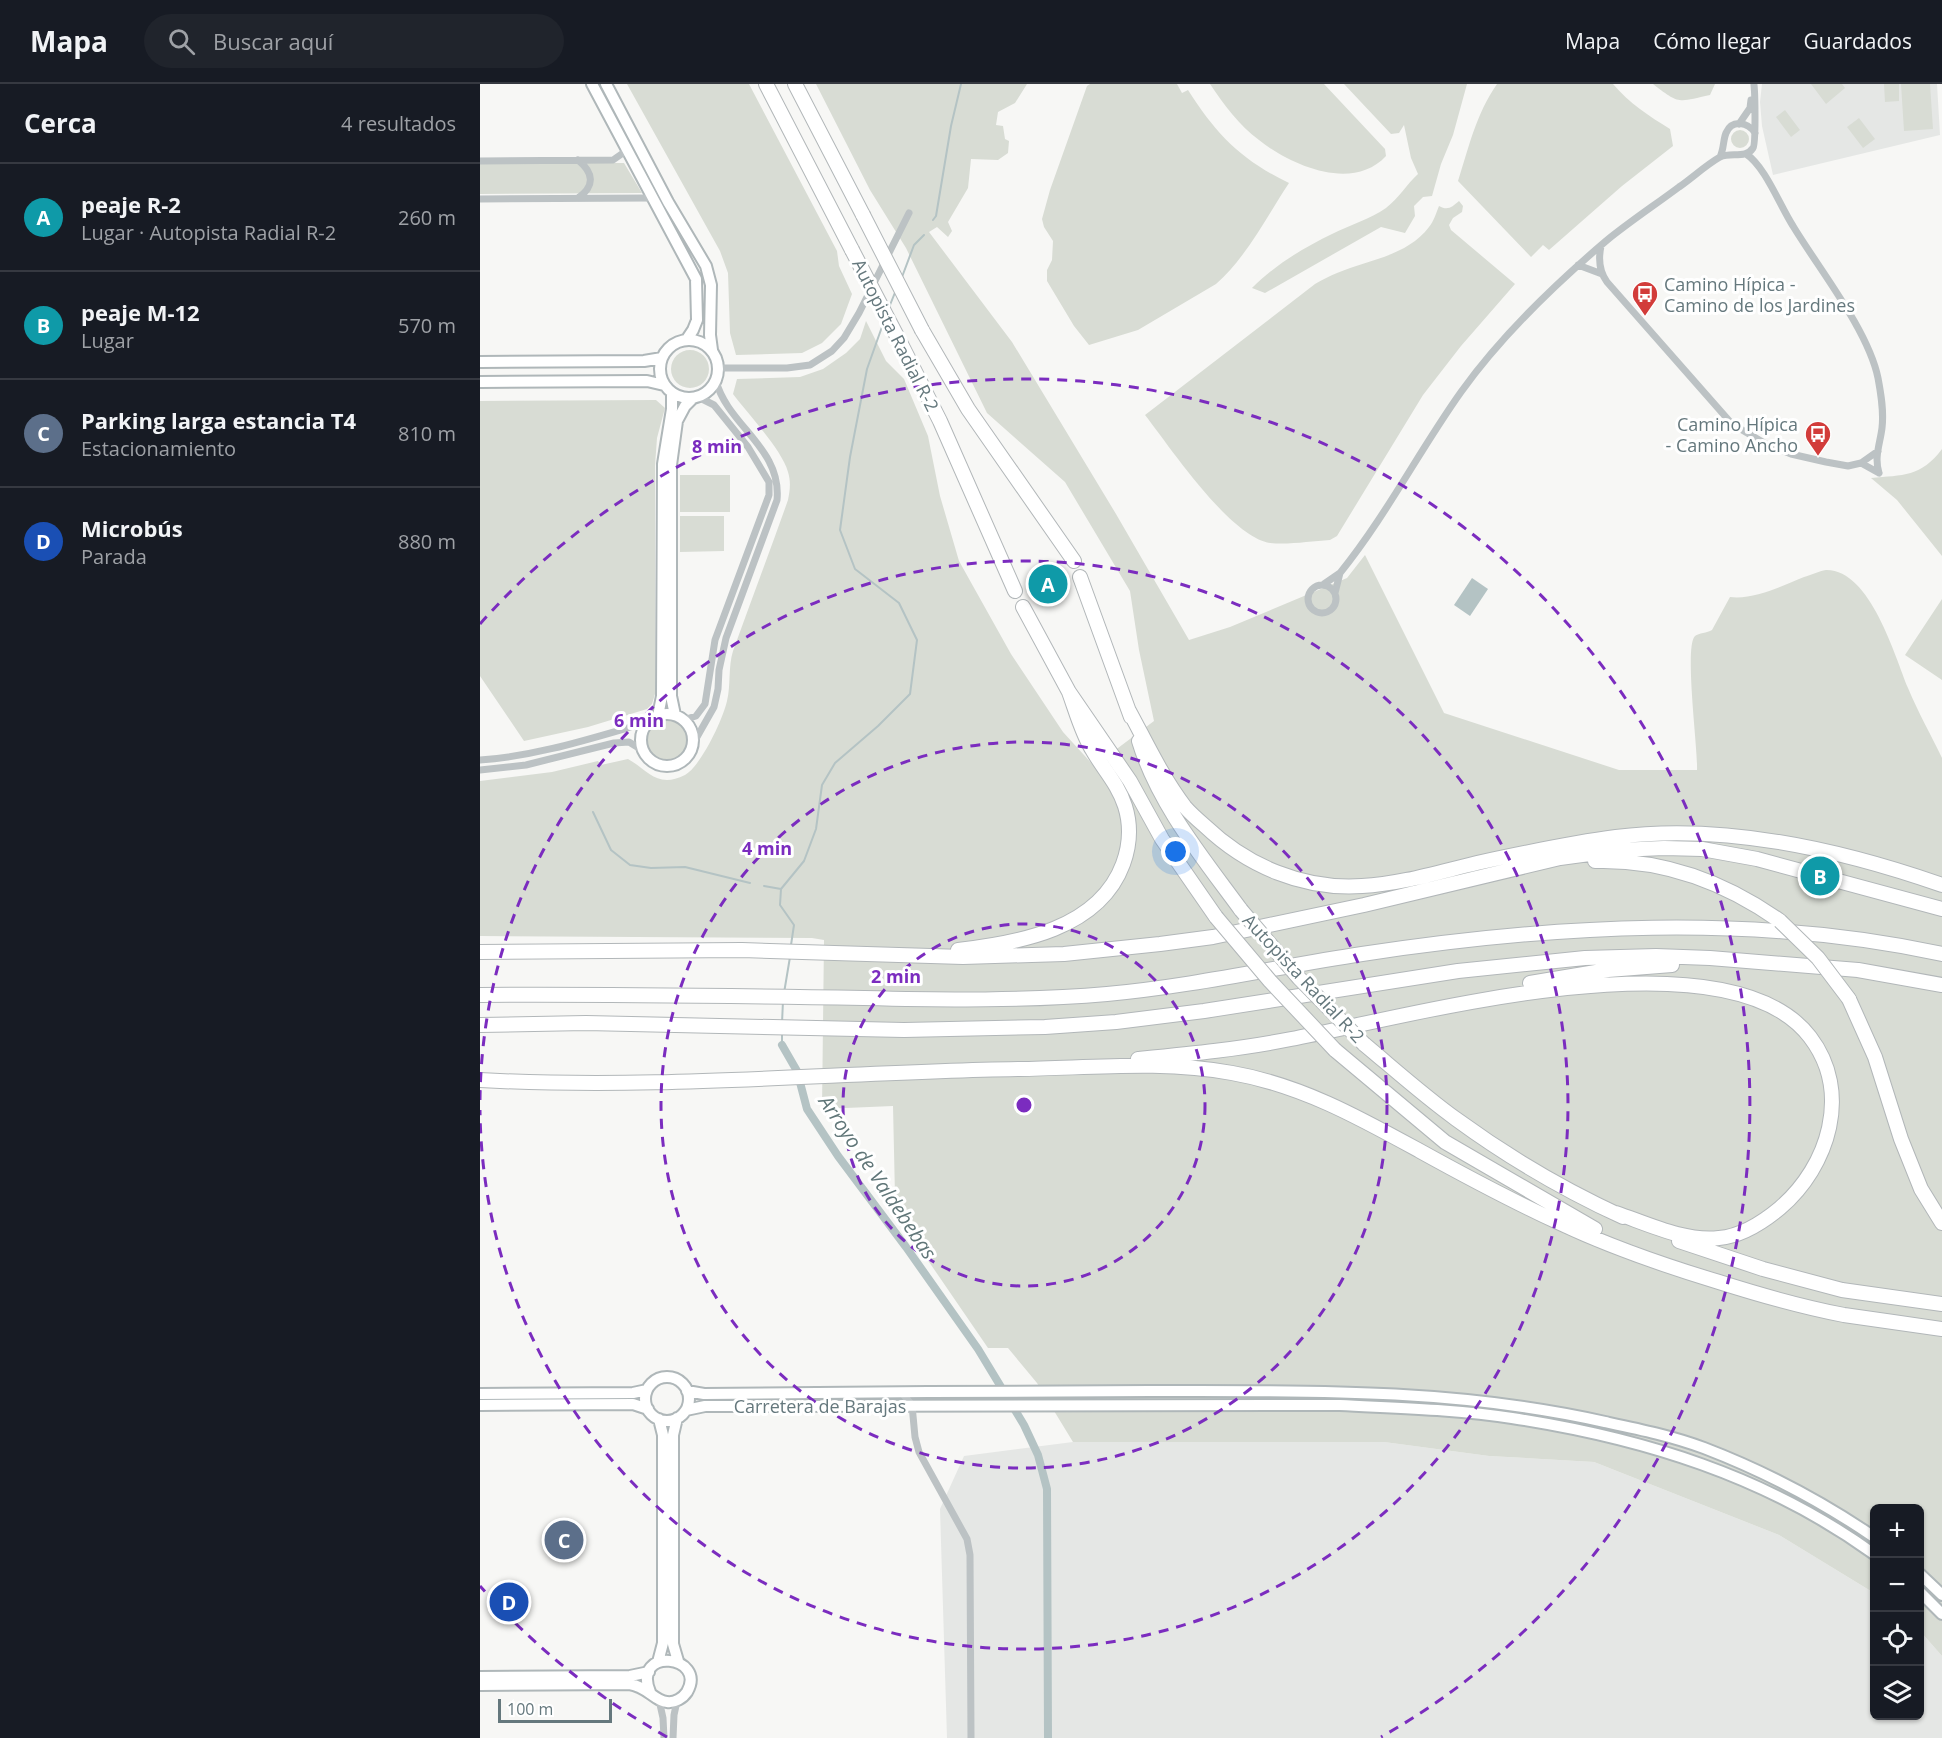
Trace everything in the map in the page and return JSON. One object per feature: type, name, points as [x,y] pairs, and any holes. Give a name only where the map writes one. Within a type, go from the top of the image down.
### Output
[{"type":"highway","name":"Autopista Radial R-2","points":[[766,84],[940,421],[1015,591]]},
{"type":"highway","name":"Autopista Radial R-2","points":[[795,84],[922,330],[969,409],[1074,561]]},
{"type":"highway","name":"Autopista Radial R-2","points":[[1080,577],[1145,761],[1176,817],[1241,910],[1299,978],[1364,1044],[1456,1119],[1518,1161],[1616,1214]]},
{"type":"highway","name":"Autopista Radial R-2","points":[[1023,607],[1069,692],[1130,781],[1162,838],[1216,917],[1270,981],[1335,1050],[1445,1142],[1572,1217],[1687,1272]]},
{"type":"highway","points":[[896,955],[997,945],[1039,934],[1083,914],[1109,890],[1119,874],[1128,849],[1127,816],[1115,783],[1092,750],[1069,692]]},
{"type":"highway","points":[[1128,709],[1170,785],[1187,809],[1222,842],[1276,873],[1320,885],[1361,887],[1406,881],[1477,864],[1617,837],[1697,833],[1797,845],[1898,870],[1942,885]]},
{"type":"highway","points":[[480,952],[742,950],[1011,957],[1064,954],[1213,937],[1560,858],[1619,850],[1664,848],[1702,849],[1757,859],[1942,909]]},
{"type":"highway","points":[[1494,874],[1578,861],[1636,862],[1685,873],[1720,885],[1754,902],[1780,921],[1818,958],[1849,999],[1875,1057],[1900,1139],[1921,1189],[1942,1223]]},
{"type":"highway","points":[[480,995],[662,994],[915,1000],[1024,999],[1107,994],[1195,983],[1361,954],[1509,934],[1691,927],[1792,933],[1871,942],[1942,954]]},
{"type":"highway","points":[[480,1025],[586,1023],[820,1028],[1045,1027],[1116,1022],[1204,1011],[1458,970],[1585,958],[1656,956],[1858,970],[1942,985]]},
{"type":"highway","points":[[1374,1022],[1550,979],[1608,970],[1711,964],[1809,966]]},
{"type":"highway","points":[[480,1080],[618,1084],[826,1077],[1114,1061],[1287,1040],[1541,990],[1602,984],[1647,983],[1706,987],[1743,995],[1792,1019],[1804,1030],[1818,1049],[1827,1068],[1832,1095],[1832,1115],[1826,1141],[1812,1169],[1785,1203],[1754,1227],[1741,1233],[1718,1238],[1682,1235],[1616,1214]]},
{"type":"highway","points":[[990,1069],[1176,1066],[1231,1072],[1267,1081],[1334,1105],[1485,1186],[1564,1225],[1627,1252],[1762,1296],[1841,1314],[1942,1329]]},
{"type":"highway","points":[[1616,1214],[1675,1240],[1763,1269],[1842,1290],[1942,1304]]},
{"type":"street","points":[[592,84],[696,279],[697,320],[693,330],[687,339],[672,345],[662,358],[660,367],[672,409],[663,464],[662,696],[653,719],[641,735],[642,750]]},
{"type":"street","points":[[606,84],[668,202],[706,266],[711,285],[712,350]]},
{"type":"street","points":[[1720,158],[1729,128],[1739,124],[1750,108],[1754,85]]},
{"type":"street","points":[[1340,573],[1335,592],[1336,600],[1330,611],[1323,613],[1312,609],[1308,602],[1313,588],[1324,585],[1340,573],[1371,533],[1462,392],[1509,334],[1600,246],[1720,158],[1750,152],[1756,143],[1754,85]]},
{"type":"street","points":[[1739,124],[1748,126],[1755,133]]},
{"type":"street","points":[[1725,143],[1727,148],[1735,154]]},
{"type":"street","points":[[480,161],[613,160],[619,157],[625,149]]},
{"type":"street","points":[[1746,154],[1757,162],[1791,224],[1847,311],[1868,349],[1877,374],[1882,399],[1882,428],[1876,460],[1879,473],[1861,463]]},
{"type":"street","points":[[578,160],[590,175],[589,188],[578,198]]},
{"type":"street","points":[[480,199],[652,198]]},
{"type":"street","points":[[719,368],[787,368],[810,365],[832,351],[844,338],[859,313],[909,213]]},
{"type":"street","points":[[1600,246],[1599,260],[1602,274]]},
{"type":"street","points":[[1578,265],[1602,274],[1732,424],[1766,444],[1791,454],[1848,466],[1861,463],[1878,451]]},
{"type":"street","points":[[687,339],[703,343],[712,350],[716,355],[719,368],[712,388],[695,398],[680,413],[671,465],[671,696],[679,717],[691,730],[693,744]]},
{"type":"street","points":[[480,362],[644,361],[662,358]]},
{"type":"street","points":[[480,382],[647,381],[683,398],[695,398],[714,405],[748,447],[769,482],[769,495],[715,640],[705,704],[696,716],[679,717],[666,714],[548,750],[480,760]]},
{"type":"street","points":[[480,770],[526,765],[614,743],[629,742],[642,750],[653,763],[670,766],[688,757],[714,707],[723,650],[777,500],[778,487],[771,462],[722,397],[716,381]]},
{"type":"street","points":[[1324,585],[1331,587],[1335,592]]},
{"type":"street","points":[[480,1394],[633,1393],[647,1390],[656,1380],[671,1377],[683,1384],[689,1397],[686,1410],[677,1418],[665,1420],[659,1419],[648,1409],[633,1404],[480,1405]]},
{"type":"street","points":[[647,1390],[648,1409]]},
{"type":"street","name":"Carretera de Barajas","points":[[687,1390],[704,1394],[1338,1391],[1444,1397],[1531,1407],[1647,1431],[1702,1447],[1798,1490],[1870,1534]]},
{"type":"street","points":[[903,1393],[912,1405],[919,1452],[968,1539],[971,1738]]},
{"type":"street","name":"Carretera de Barajas","points":[[686,1410],[705,1406],[1340,1405],[1443,1410],[1511,1418],[1648,1445],[1792,1502],[1870,1551]]},
{"type":"street","points":[[480,1685],[629,1684],[650,1692],[665,1702],[677,1701],[683,1697],[690,1684],[688,1671],[678,1661],[673,1644],[673,1435],[677,1418]]},
{"type":"street","points":[[650,1692],[647,1684],[649,1672],[658,1662],[663,1643],[663,1435],[659,1419]]},
{"type":"street","points":[[1924,1578],[1942,1595]]},
{"type":"street","points":[[1924,1596],[1942,1614]]},
{"type":"street","points":[[658,1662],[668,1659],[678,1661]]},
{"type":"street","points":[[480,1677],[630,1676],[649,1672]]},
{"type":"street","points":[[659,1700],[663,1718],[663,1738]]},
{"type":"street","points":[[673,1738],[677,1701]]},
{"type":"shaded area","points":[[627,84],[749,84],[837,251],[839,266],[852,294],[841,324],[822,343],[802,353],[736,355],[730,333],[728,273],[720,251]]},
{"type":"shaded area","points":[[816,84],[1027,84],[1015,103],[998,112],[996,125],[1003,126],[1005,139],[1009,141],[1008,153],[998,160],[971,159],[968,188],[948,222],[952,231],[948,237],[937,227],[929,232],[1012,342],[1189,640],[1230,627],[1347,578],[1365,555],[1444,713],[1619,770],[1697,770],[1691,677],[1692,644],[1695,636],[1712,630],[1730,597],[1758,594],[1826,570],[1842,573],[1868,598],[1888,636],[1912,697],[1942,758],[1942,1656],[1924,1636],[1924,1504],[1870,1504],[1870,1591],[1779,1535],[1594,1462],[1489,1456],[1384,1442],[1073,1442],[1037,1383],[1008,1348],[988,1348],[901,1221],[895,1196],[893,1106],[822,1109],[824,940],[812,938],[480,936],[480,781],[552,772],[598,761],[601,765],[628,759],[654,776],[667,780],[685,775],[698,762],[725,709],[733,651],[790,489],[788,472],[779,453],[733,394],[737,379],[800,377],[823,369],[846,353],[860,339],[866,321],[886,361],[904,379],[928,436],[940,496],[959,561],[1011,654],[1063,732],[1094,766],[1154,721],[1139,650],[1130,591],[1065,482],[987,413],[906,248],[870,190]]},
{"type":"shaded area","points":[[1090,84],[1177,84],[1182,93],[1188,90],[1220,133],[1243,155],[1289,183],[1256,236],[1227,274],[1216,284],[1138,330],[1089,345],[1074,326],[1047,281],[1047,270],[1052,260],[1053,241],[1042,219],[1050,190],[1087,86]]},
{"type":"shaded area","points":[[1210,84],[1324,84],[1385,149],[1386,156],[1372,167],[1357,172],[1340,174],[1305,166],[1272,150],[1245,128]]},
{"type":"shaded area","points":[[1344,84],[1467,84],[1453,135],[1441,164],[1432,196],[1423,197],[1414,206],[1415,216],[1405,233],[1381,227],[1265,293],[1252,288],[1280,264],[1300,251],[1386,208],[1418,174],[1411,158],[1404,125],[1399,133],[1391,134]]},
{"type":"shaded area","points":[[1497,84],[1613,84],[1633,103],[1670,129],[1673,146],[1622,186],[1549,250],[1543,245],[1531,257],[1458,181],[1478,119]]},
{"type":"shaded area","points":[[1653,84],[1715,84],[1710,95],[1680,100],[1674,99]]},
{"type":"shaded area","points":[[1762,84],[1937,84],[1940,135],[1773,175],[1762,126],[1760,102]]},
{"type":"shaded area","points":[[1811,84],[1842,84],[1845,88],[1826,104]]},
{"type":"shaded area","points":[[1884,84],[1899,84],[1899,101],[1885,102]]},
{"type":"shaded area","points":[[1901,84],[1930,84],[1933,129],[1904,131]]},
{"type":"shaded area","points":[[1785,110],[1800,130],[1791,137],[1776,117]]},
{"type":"shaded area","points":[[1859,118],[1875,139],[1863,148],[1847,127]]},
{"type":"shaded area","points":[[1740,130],[1746,133],[1749,139],[1746,145],[1740,148],[1734,145],[1731,139],[1734,133]]},
{"type":"shaded area","points":[[480,163],[624,163],[642,193],[480,194]]},
{"type":"shaded area","points":[[1459,201],[1463,206],[1462,212],[1453,218],[1449,225],[1451,230],[1515,284],[1461,346],[1423,395],[1337,536],[1330,540],[1285,544],[1270,543],[1254,537],[1237,525],[1202,489],[1145,415],[1315,284],[1334,274],[1410,245],[1429,227],[1439,206],[1450,208]]},
{"type":"shaded area","points":[[690,350],[704,355],[709,369],[704,383],[690,388],[676,383],[671,369],[676,355]]},
{"type":"shaded area","points":[[656,400],[665,408],[657,438],[655,466],[655,694],[652,704],[647,709],[588,727],[524,741],[480,676],[480,401]]},
{"type":"shaded area","points":[[1942,449],[1942,556],[1897,500],[1871,478],[1902,475],[1919,470]]},
{"type":"shaded area","points":[[680,475],[730,475],[730,512],[680,512]]},
{"type":"shaded area","points":[[680,516],[724,516],[724,551],[680,552]]},
{"type":"shaded area","points":[[1472,578],[1488,589],[1470,616],[1454,605]]},
{"type":"shaded area","points":[[1942,599],[1942,680],[1905,655]]},
{"type":"shaded area","points":[[667,720],[681,727],[688,741],[681,755],[667,762],[653,755],[646,741],[653,727]]},
{"type":"shaded area","points":[[1073,1442],[1384,1442],[1489,1456],[1594,1462],[1779,1535],[1870,1591],[1870,1720],[1924,1720],[1924,1636],[1942,1656],[1942,1738],[947,1738],[940,1509],[964,1456]]},
{"type":"waterway","name":"Arroyo de Valdebebas","points":[[933,220],[936,216],[951,126],[961,84]]},
{"type":"waterway","name":"Arroyo de Valdebebas","points":[[902,277],[914,245],[924,235]]},
{"type":"waterway","name":"Arroyo de Valdebebas","points":[[888,310],[896,290]]},
{"type":"waterway","name":"Arroyo de Valdebebas","points":[[791,945],[794,925],[780,905],[781,889],[804,861],[816,829],[822,785],[835,763],[878,726],[910,694],[917,640],[899,603],[855,569],[840,530],[850,457],[867,369],[883,324]]},
{"type":"waterway","points":[[593,812],[611,850],[630,865],[651,868],[685,867],[750,883]]},
{"type":"waterway","points":[[764,886],[781,889]]},
{"type":"waterway","name":"Arroyo de Valdebebas","points":[[784,993],[790,957]]},
{"type":"waterway","name":"Arroyo de Valdebebas","points":[[782,1023],[783,1001]]},
{"type":"waterway","name":"Arroyo de Valdebebas","points":[[782,1031],[782,1045]]},
{"type":"waterway","name":"Arroyo de Valdebebas","points":[[782,1045],[797,1071],[807,1109],[838,1156],[978,1349],[1024,1425],[1038,1455],[1047,1489],[1048,1738]]},
{"type":"place","name":"Camino Hípica - Camino de los Jardines","points":[[1645,317]]},
{"type":"place","name":"Camino Hípica - Camino Ancho","points":[[1818,457]]},
{"type":"place","name":"peaje R-2","points":[[1048,584]]},
{"type":"place","name":"peaje M-12","points":[[1820,876]]},
{"type":"place","name":"Parking larga estancia T4","points":[[564,1540]]},
{"type":"place","name":"Microbús","points":[[509,1602]]}]
